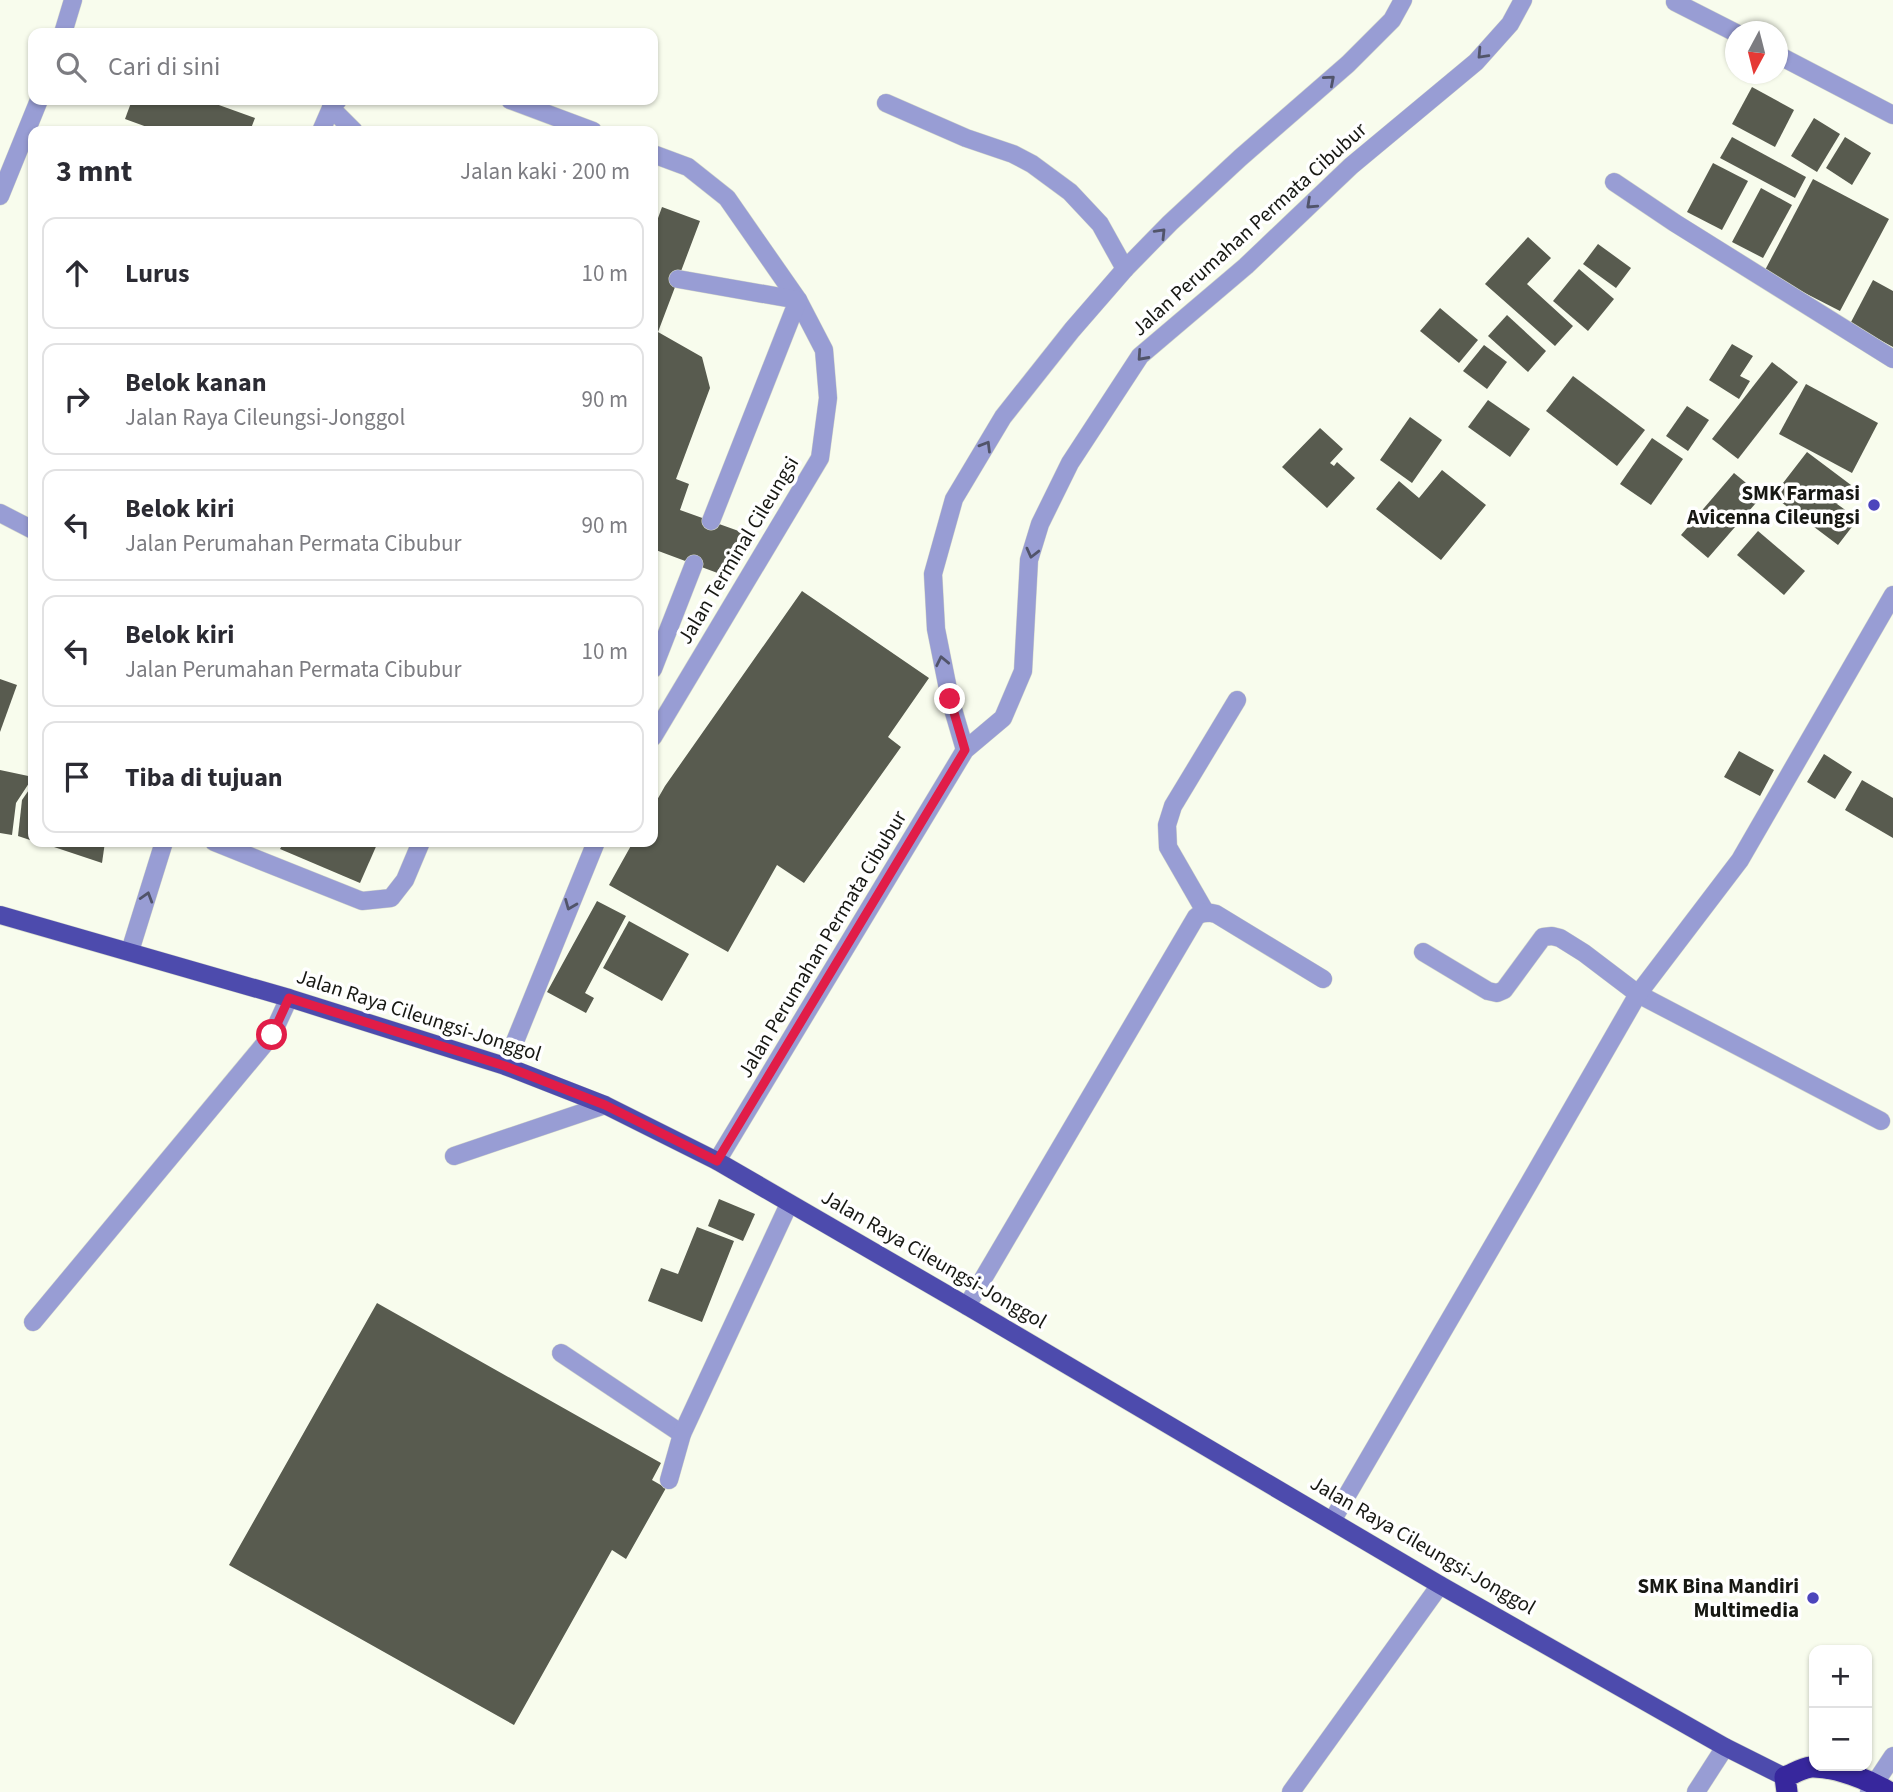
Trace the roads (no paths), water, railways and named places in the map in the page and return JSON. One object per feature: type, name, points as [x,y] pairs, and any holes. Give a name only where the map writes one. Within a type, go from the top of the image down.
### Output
[{"type":"highway","name":"Jalan Raya Cileungsi-Jonggol","points":[[1786,1784],[1809,1767],[1832,1769],[1878,1789]]},
{"type":"main road","name":"Jalan Raya Cileungsi-Jonggol","points":[[0,915],[289,998],[505,1066],[605,1105],[717,1161],[1440,1585],[1786,1784]]},
{"type":"street","points":[[65,28],[73,0]]},
{"type":"street","points":[[965,750],[950,699],[936,629],[933,574],[954,499],[1003,417],[1125,269],[1240,158],[1348,64],[1392,20],[1403,0]]},
{"type":"street","name":"Jalan Perumahan Permata Cibubur","points":[[717,1161],[965,750],[1003,718],[1023,671],[1029,560],[1040,524],[1070,463],[1140,356],[1245,266],[1351,166],[1476,61],[1510,24],[1522,0]]},
{"type":"street","points":[[1675,2],[1725,28]]},
{"type":"street","points":[[1788,61],[1893,115]]},
{"type":"street","points":[[886,103],[1032,164],[1070,192],[1100,224],[1125,269]]},
{"type":"street","points":[[28,126],[37,105]]},
{"type":"street","points":[[324,126],[334,105]]},
{"type":"street","points":[[336,105],[350,126]]},
{"type":"street","points":[[523,105],[580,126]]},
{"type":"street","points":[[0,196],[28,127]]},
{"type":"street","name":"Jalan Terminal Cileungsi","points":[[658,156],[688,167],[727,198],[798,300],[824,349],[828,398],[820,457],[658,729]]},
{"type":"street","points":[[1614,182],[1893,359]]},
{"type":"street","points":[[678,279],[798,300],[711,521]]},
{"type":"street","points":[[0,513],[28,527]]},
{"type":"street","points":[[658,656],[694,564]]},
{"type":"street","points":[[1332,1521],[1638,994],[1740,860],[1893,595]]},
{"type":"street","points":[[1206,913],[1168,847],[1167,825],[1173,806],[1237,699]]},
{"type":"street","points":[[130,951],[161,847]]},
{"type":"street","points":[[227,847],[362,901],[391,898],[405,880],[419,847]]},
{"type":"street","points":[[505,1066],[594,847]]},
{"type":"street","points":[[967,1306],[1196,917],[1211,912],[1216,914],[1323,979]]},
{"type":"street","points":[[1423,952],[1488,991],[1497,993],[1504,990],[1543,937],[1560,938],[1638,994],[1881,1121]]},
{"type":"street","points":[[33,1322],[272,1035],[289,998]]},
{"type":"street","points":[[454,1156],[605,1105]]},
{"type":"street","points":[[669,1480],[682,1434],[789,1203]]},
{"type":"street","points":[[561,1353],[682,1434]]},
{"type":"street","points":[[1291,1792],[1440,1585]]},
{"type":"street","points":[[1696,1792],[1725,1747]]},
{"type":"street","points":[[1878,1789],[1893,1756]]},
{"type":"place","name":"SMK Farmasi Avicenna Cileungsi","points":[[1874,505]]},
{"type":"place","name":"SMK Bina Mandiri Multimedia","points":[[1813,1598]]}]
